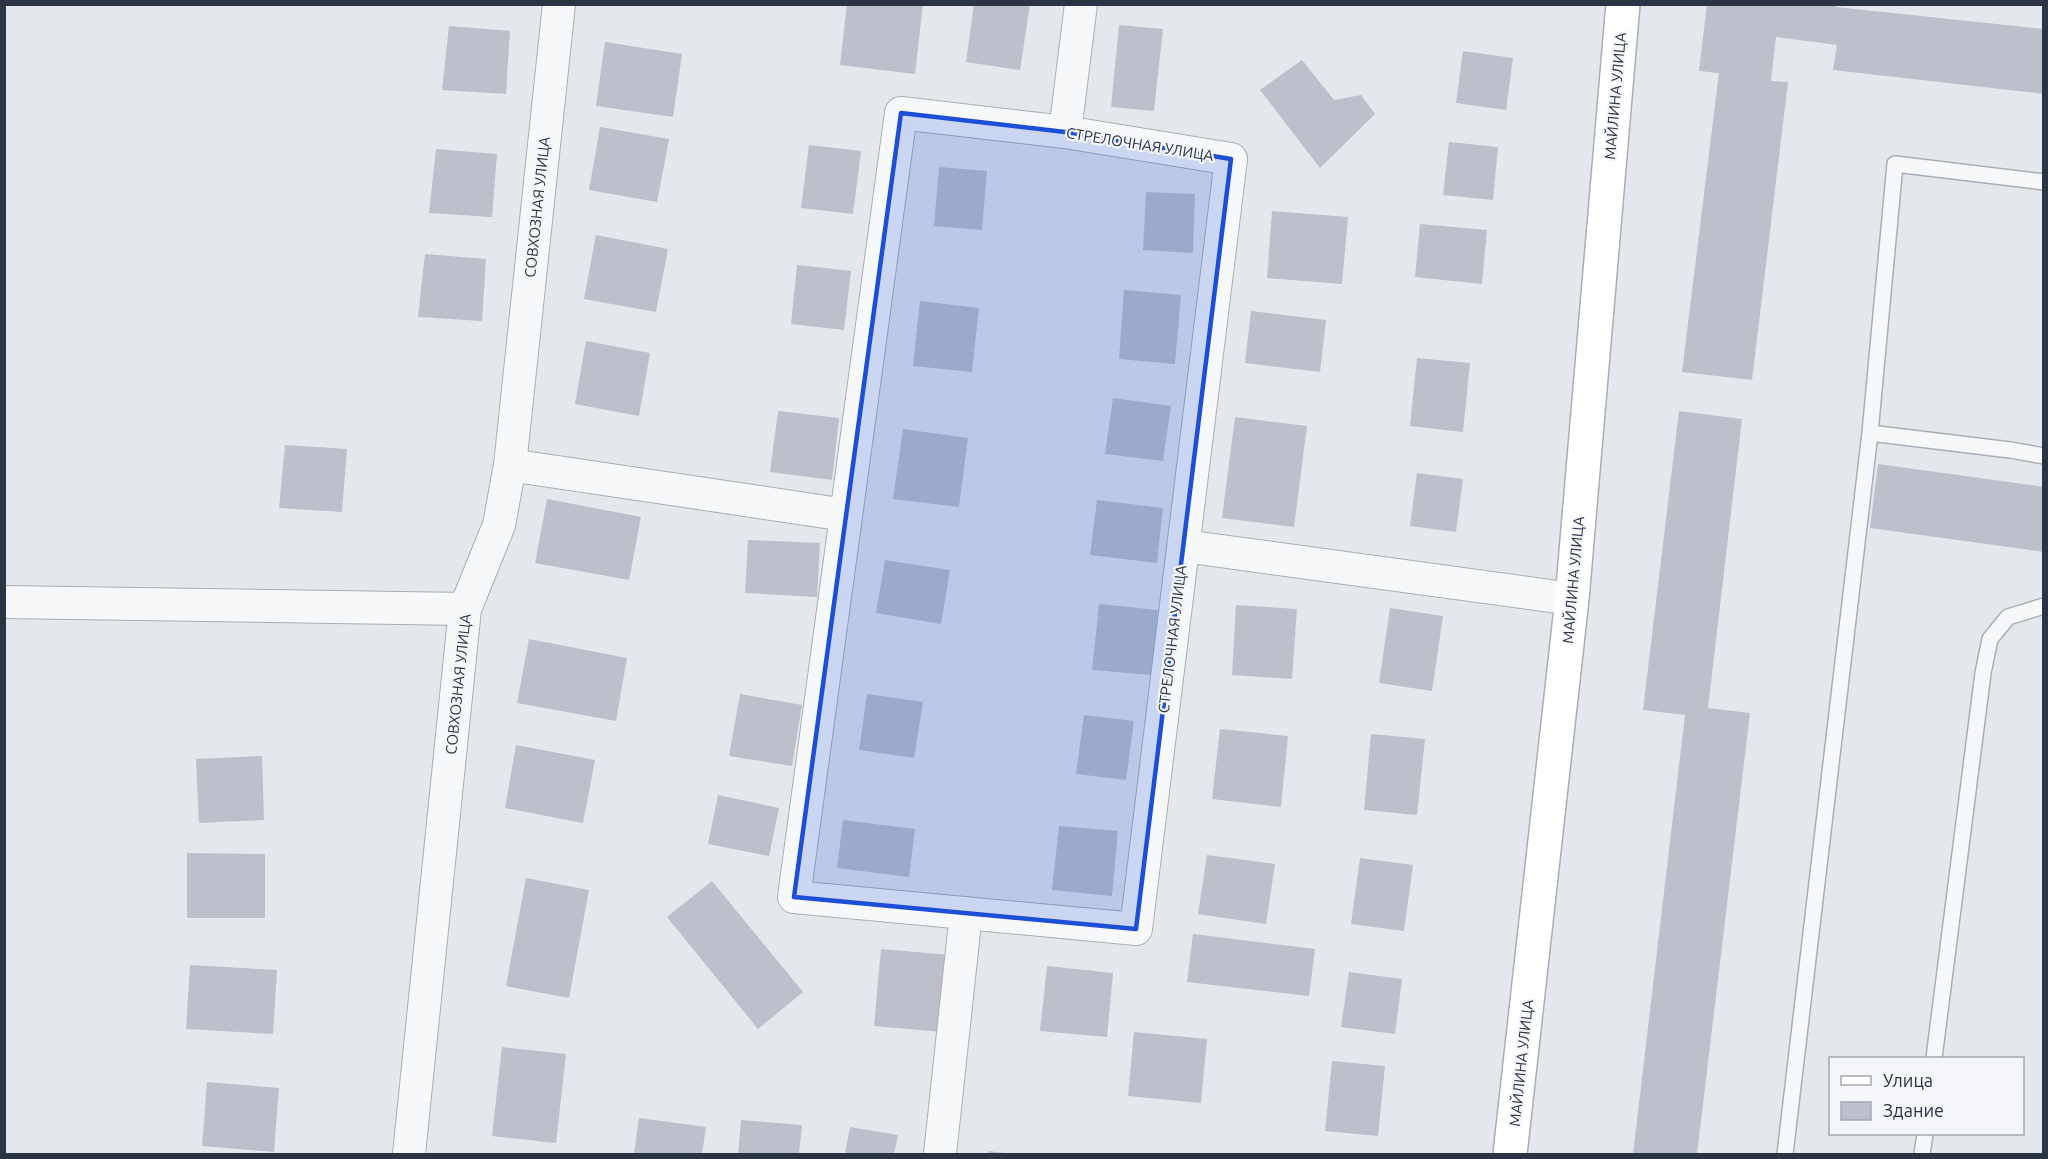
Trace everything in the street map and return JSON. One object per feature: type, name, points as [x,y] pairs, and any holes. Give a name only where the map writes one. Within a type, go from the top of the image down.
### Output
[{"type":"main road","name":"МАЙЛИНА УЛИЦА","points":[[1510,1155],[1572,599],[1623,4]]},
{"type":"street","name":"СОВХОЗНАЯ УЛИЦА","points":[[409,1155],[465,609],[499,525],[510,465],[559,4]]},
{"type":"street","points":[[1065,132],[1081,4]]},
{"type":"street","name":"СТРЕЛОЧНАЯ УЛИЦА","points":[[902,113],[1065,132],[1231,159],[1136,929],[794,897],[902,113]]},
{"type":"street","points":[[510,465],[846,515]]},
{"type":"street","points":[[1184,546],[1572,599]]},
{"type":"street","points":[[4,602],[465,609]]},
{"type":"street","points":[[940,1155],[966,913]]},
{"type":"lane","points":[[1785,1155],[1870,433],[1895,164],[2043,182]]},
{"type":"lane","points":[[1870,433],[2043,456]]},
{"type":"lane","points":[[1934,1057],[1983,674],[1990,639],[2008,617],[2043,606]]},
{"type":"lane","points":[[1922,1155],[1925,1135]]},
{"type":"highlighted area","points":[[901,113],[1065,132],[1231,159],[1136,929],[794,897]]},
{"type":"building","points":[[847,4],[923,4],[915,74],[840,65]]},
{"type":"building","points":[[974,4],[1030,4],[1020,70],[966,62]]},
{"type":"building","points":[[1707,4],[1837,4],[1836,7],[2044,29],[2044,94],[1833,70],[1837,45],[1776,37],[1771,81],[1788,82],[1752,380],[1682,372],[1719,73],[1699,71]]},
{"type":"building","points":[[1119,25],[1163,29],[1154,111],[1111,107]]},
{"type":"building","points":[[449,26],[510,31],[506,94],[442,90]]},
{"type":"building","points":[[605,42],[682,54],[673,117],[596,106]]},
{"type":"building","points":[[1463,51],[1513,58],[1506,110],[1456,103]]},
{"type":"building","points":[[1302,60],[1334,100],[1361,95],[1375,114],[1320,168],[1260,90]]},
{"type":"building","points":[[600,127],[669,139],[657,202],[589,190]]},
{"type":"building","points":[[1449,142],[1498,147],[1493,200],[1443,195]]},
{"type":"building","points":[[809,145],[861,151],[853,214],[801,208]]},
{"type":"building","points":[[436,149],[497,154],[492,217],[429,213]]},
{"type":"building","points":[[939,167],[987,171],[982,230],[934,226]]},
{"type":"building","points":[[1146,192],[1195,194],[1193,253],[1143,250]]},
{"type":"building","points":[[1272,211],[1348,217],[1342,284],[1267,278]]},
{"type":"building","points":[[1420,224],[1487,230],[1482,284],[1415,277]]},
{"type":"building","points":[[596,235],[668,249],[656,312],[584,299]]},
{"type":"building","points":[[425,254],[486,259],[482,321],[418,317]]},
{"type":"building","points":[[797,265],[851,271],[844,330],[791,324]]},
{"type":"building","points":[[1124,290],[1181,295],[1175,364],[1119,359]]},
{"type":"building","points":[[920,301],[979,308],[972,372],[913,366]]},
{"type":"building","points":[[1251,311],[1326,320],[1320,372],[1245,363]]},
{"type":"building","points":[[586,341],[650,353],[639,416],[575,404]]},
{"type":"building","points":[[1417,358],[1470,363],[1463,432],[1410,426]]},
{"type":"building","points":[[1113,398],[1171,406],[1163,461],[1105,454]]},
{"type":"building","points":[[778,411],[839,418],[832,480],[770,472]]},
{"type":"building","points":[[1679,411],[1742,419],[1708,708],[1750,713],[1697,1154],[1633,1154],[1685,715],[1643,710]]},
{"type":"building","points":[[1235,417],[1307,426],[1294,527],[1222,518]]},
{"type":"building","points":[[903,429],[968,438],[959,507],[893,499]]},
{"type":"building","points":[[285,445],[347,449],[342,512],[279,508]]},
{"type":"building","points":[[1878,464],[2044,487],[2044,552],[1870,528]]},
{"type":"building","points":[[1417,473],[1463,479],[1456,532],[1410,526]]},
{"type":"building","points":[[547,499],[641,517],[629,580],[535,563]]},
{"type":"building","points":[[1097,500],[1163,508],[1157,563],[1090,555]]},
{"type":"building","points":[[748,540],[820,543],[817,597],[745,593]]},
{"type":"building","points":[[885,560],[950,570],[941,624],[876,613]]},
{"type":"building","points":[[1099,604],[1158,610],[1152,675],[1092,670]]},
{"type":"building","points":[[1236,605],[1297,609],[1292,679],[1232,675]]},
{"type":"building","points":[[1390,608],[1443,616],[1432,691],[1379,683]]},
{"type":"building","points":[[529,639],[627,658],[616,721],[517,703]]},
{"type":"building","points":[[740,694],[802,705],[792,766],[729,756]]},
{"type":"building","points":[[867,694],[923,702],[914,758],[859,750]]},
{"type":"building","points":[[1084,715],[1134,721],[1126,780],[1076,774]]},
{"type":"building","points":[[1220,729],[1288,736],[1281,807],[1212,799]]},
{"type":"building","points":[[1371,734],[1425,739],[1417,815],[1364,810]]},
{"type":"building","points":[[516,745],[595,760],[583,823],[505,808]]},
{"type":"building","points":[[262,756],[264,820],[199,823],[196,759]]},
{"type":"building","points":[[718,795],[779,808],[769,856],[708,844]]},
{"type":"building","points":[[843,820],[915,829],[909,877],[837,868]]},
{"type":"building","points":[[1059,826],[1118,831],[1112,896],[1052,890]]},
{"type":"building","points":[[187,853],[265,854],[265,918],[187,918]]},
{"type":"building","points":[[1207,855],[1275,864],[1266,924],[1198,914]]},
{"type":"building","points":[[1360,858],[1413,865],[1404,931],[1351,924]]},
{"type":"building","points":[[526,878],[589,890],[569,998],[506,986]]},
{"type":"building","points":[[712,881],[803,992],[758,1029],[667,917]]},
{"type":"building","points":[[1193,934],[1315,949],[1309,996],[1187,982]]},
{"type":"building","points":[[881,949],[950,955],[943,1032],[874,1026]]},
{"type":"building","points":[[190,965],[277,970],[273,1034],[186,1029]]},
{"type":"building","points":[[1047,966],[1113,973],[1107,1037],[1040,1031]]},
{"type":"building","points":[[1349,972],[1402,979],[1395,1034],[1341,1027]]},
{"type":"building","points":[[1134,1032],[1207,1039],[1201,1103],[1128,1096]]},
{"type":"building","points":[[502,1047],[566,1054],[556,1143],[492,1136]]},
{"type":"building","points":[[1332,1061],[1385,1066],[1378,1136],[1325,1131]]},
{"type":"building","points":[[207,1082],[279,1088],[274,1152],[202,1146]]},
{"type":"building","points":[[639,1118],[706,1127],[702,1154],[634,1154]]},
{"type":"building","points":[[741,1120],[802,1125],[799,1154],[738,1154]]},
{"type":"building","points":[[850,1127],[898,1135],[894,1154],[845,1154]]},
{"type":"building","points":[[988,1151],[1004,1153],[1004,1154],[988,1154]]}]
